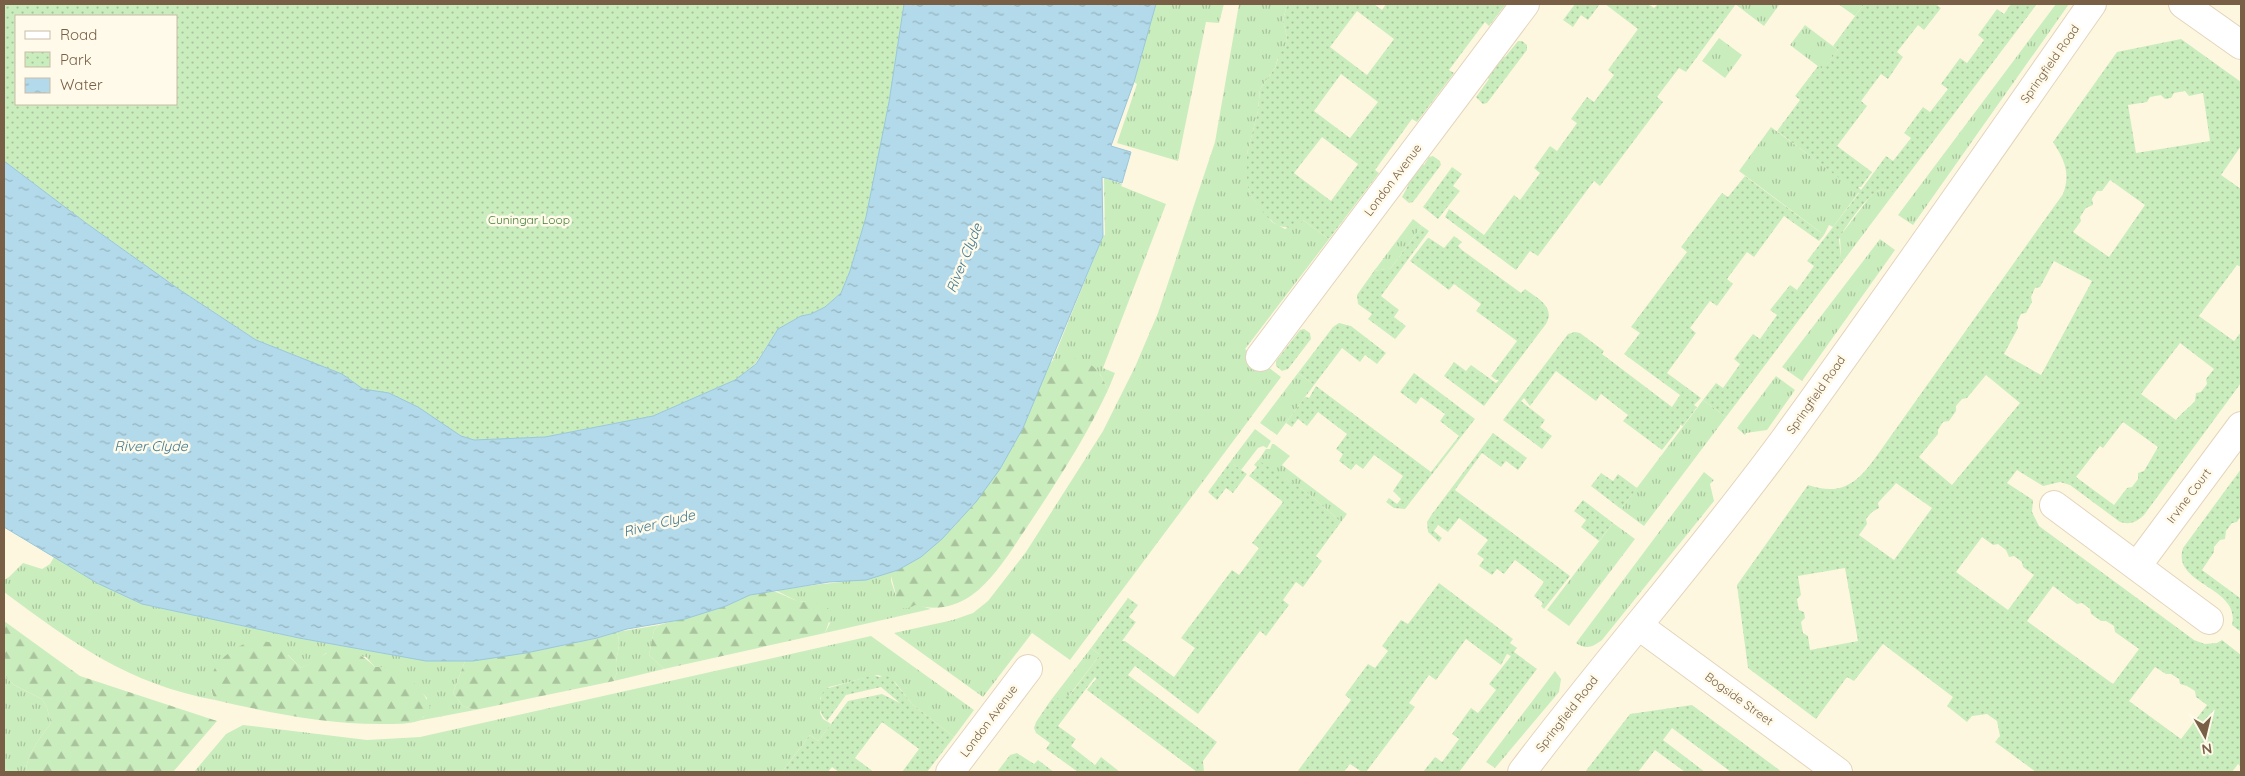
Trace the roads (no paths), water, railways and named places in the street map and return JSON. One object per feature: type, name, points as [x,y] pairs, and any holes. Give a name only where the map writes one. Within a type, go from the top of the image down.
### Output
[{"type":"street","name":"London Avenue","points":[[1260,357],[1525,4]]},
{"type":"street","name":"Springfield Road","points":[[1522,772],[1564,717],[1639,626],[1786,436],[2092,4]]},
{"type":"street","points":[[2183,4],[2241,45]]},
{"type":"street","name":"Irvine Court","points":[[2137,566],[2241,426]]},
{"type":"street","points":[[2054,505],[2209,620]]},
{"type":"street","name":"Bogside Street","points":[[1639,626],[1838,772]]},
{"type":"street","name":"London Avenue","points":[[950,772],[1028,669]]},
{"type":"water","name":"River Clyde","points":[[904,4],[1156,4],[1134,82],[1111,146],[1131,152],[1122,183],[1102,177],[1103,236],[1023,428],[1000,469],[976,502],[942,539],[921,557],[898,570],[866,580],[829,582],[750,595],[726,606],[685,619],[627,629],[597,638],[526,653],[473,661],[426,661],[299,638],[142,604],[97,583],[4,527],[4,161],[177,288],[256,340],[342,374],[363,389],[389,393],[418,407],[461,436],[474,440],[545,437],[653,416],[735,380],[756,364],[778,329],[801,316],[811,314],[825,307],[841,293],[850,271],[866,217],[889,102]]},
{"type":"park label","name":"Cuningar Loop","points":[[529,220]]}]
